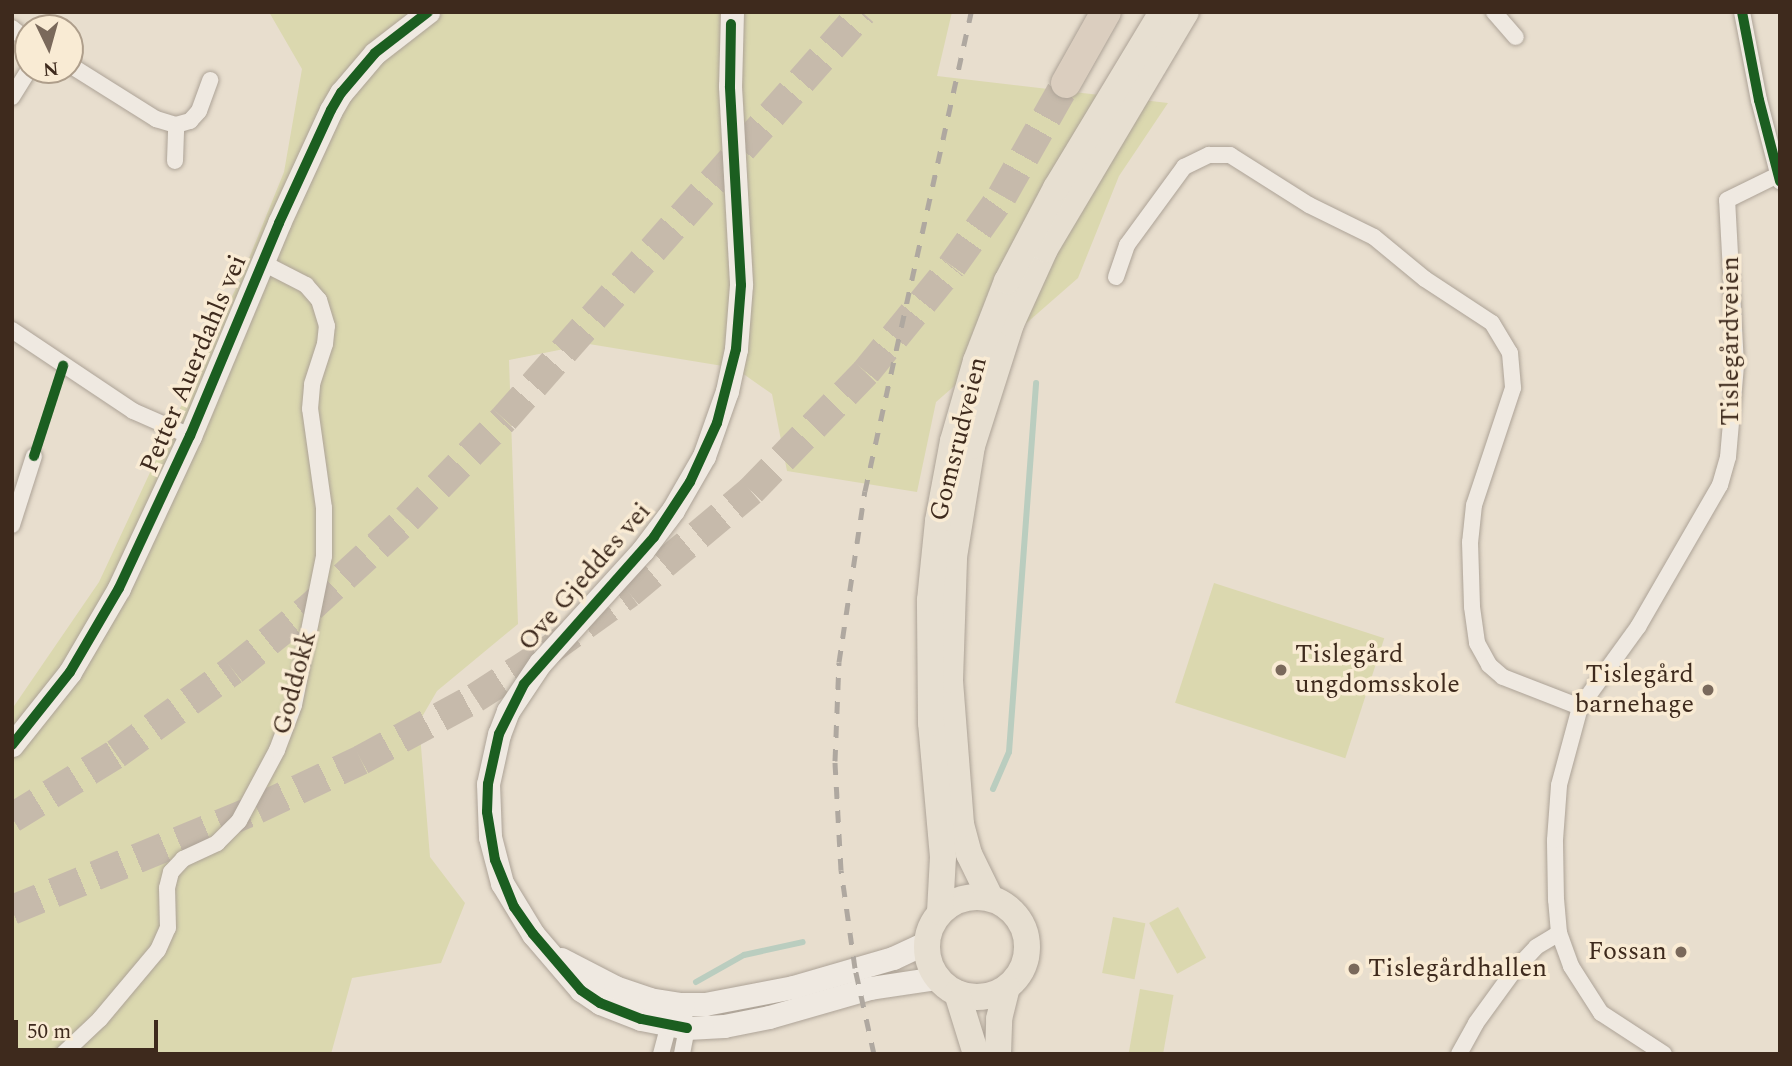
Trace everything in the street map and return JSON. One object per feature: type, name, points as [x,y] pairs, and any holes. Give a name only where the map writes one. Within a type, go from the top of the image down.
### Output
[{"type":"highway","points":[[1066,83],[1106,12]]},
{"type":"main road","name":"Gomsrudveien","points":[[940,912],[943,856],[931,713],[930,600],[938,521],[953,441],[976,362],[1007,281],[1056,188],[1162,12]]},
{"type":"main road","name":"Gomsrudveien","points":[[989,897],[969,854],[961,824],[950,690],[954,557],[972,446],[1007,335],[1045,250],[1186,12]]},
{"type":"main road","points":[[976,1054],[947,985],[931,967],[927,942],[940,912],[964,898],[989,897],[1016,914],[1026,935],[1026,959],[1022,970],[1007,988],[999,1019],[998,1054]]},
{"type":"main road","points":[[947,985],[977,997],[1007,988]]},
{"type":"street","name":"Petter Auerdahls vei","points":[[12,745],[70,672],[103,619],[190,436],[319,131],[341,93],[391,37],[428,12]]},
{"type":"street","name":"Ove Gjeddes vei","points":[[732,12],[730,86],[741,295],[736,349],[717,423],[691,482],[654,537],[524,684],[508,711],[492,758],[487,812],[495,860],[514,907],[580,990],[600,1003],[632,1016],[677,1026],[743,1023],[870,988],[947,985]]},
{"type":"street","points":[[1494,12],[1516,37]]},
{"type":"street","points":[[1742,12],[1759,100],[1779,178]]},
{"type":"street","points":[[84,74],[156,119],[176,125],[190,121],[199,111],[210,80]]},
{"type":"street","points":[[175,162],[176,125]]},
{"type":"street","points":[[1116,277],[1127,244],[1184,167],[1209,155],[1230,155],[1309,205],[1374,237],[1425,279],[1492,323],[1510,353],[1513,388],[1474,505],[1470,542],[1472,607],[1481,654],[1503,677],[1580,707]]},
{"type":"street","name":"Tislegårdveien","points":[[1664,1054],[1601,1013],[1571,966],[1559,933],[1555,840],[1559,785],[1580,707],[1639,627],[1720,485],[1728,457],[1735,365],[1727,200],[1779,178]]},
{"type":"street","name":"Goddokk","points":[[63,1054],[100,1019],[158,950],[168,928],[167,888],[171,872],[183,859],[217,844],[239,821],[277,750],[294,705],[324,556],[324,508],[310,409],[312,384],[325,344],[327,326],[319,300],[306,285],[263,263]]},
{"type":"street","points":[[12,330],[132,411],[190,436]]},
{"type":"street","points":[[12,525],[34,456]]},
{"type":"street","points":[[1459,1054],[1513,972],[1536,947],[1559,933]]},
{"type":"street","name":"Ove Gjeddes vei","points":[[551,954],[615,987],[649,999],[681,1004],[723,1003],[765,995],[870,966],[927,942]]},
{"type":"street","points":[[661,1054],[677,1026],[681,1004]]},
{"type":"street","points":[[677,1026],[682,1054]]},
{"type":"shaded area","points":[[269,12],[952,12],[937,76],[1168,103],[1119,176],[1078,278],[936,402],[917,492],[787,471],[772,394],[735,368],[589,344],[509,360],[518,624],[437,691],[419,722],[430,857],[465,903],[441,963],[352,978],[331,1054],[12,1054],[12,709],[99,582],[243,273],[284,172],[302,69]]},
{"type":"shaded area","name":"Tislegård ungdomsskole","points":[[1214,583],[1384,638],[1345,758],[1175,703]]},
{"type":"shaded area","points":[[1178,907],[1206,958],[1177,974],[1149,923]]},
{"type":"shaded area","points":[[1113,917],[1145,923],[1135,979],[1102,973]]},
{"type":"shaded area","points":[[1140,989],[1173,995],[1163,1054],[1129,1052]]},
{"type":"waterway","points":[[993,789],[1009,752],[1036,383]]},
{"type":"waterway","points":[[696,982],[744,955],[803,942]]},
{"type":"tunnel","points":[[12,818],[116,754],[233,670],[311,607],[407,519],[504,419],[862,12]]},
{"type":"tunnel","points":[[12,910],[257,809],[361,760],[475,698],[548,651],[629,593],[751,491],[866,372],[952,266],[1002,196],[1066,83]]},
{"type":"railway","points":[[874,1054],[855,968],[841,870],[835,761],[839,662],[865,491],[971,12]]},
{"type":"cycle path","points":[[12,745],[70,672],[119,588],[190,436],[279,223],[331,110],[341,93],[375,53],[428,12]]},
{"type":"cycle path","points":[[1742,12],[1759,100],[1780,181]]},
{"type":"cycle path","points":[[687,1028],[641,1019],[600,1003],[581,990],[533,934],[514,907],[495,860],[487,812],[488,784],[499,734],[524,684],[654,537],[690,482],[717,423],[736,349],[741,285],[730,86],[731,24]]},
{"type":"cycle path","points":[[34,456],[63,366]]},
{"type":"place","name":"Tislegård ungdomsskole","points":[[1281,670]]},
{"type":"place","name":"Tislegård barnehage","points":[[1708,690]]},
{"type":"place","name":"Fossan","points":[[1681,952]]},
{"type":"place","name":"Tislegårdhallen","points":[[1354,969]]}]
